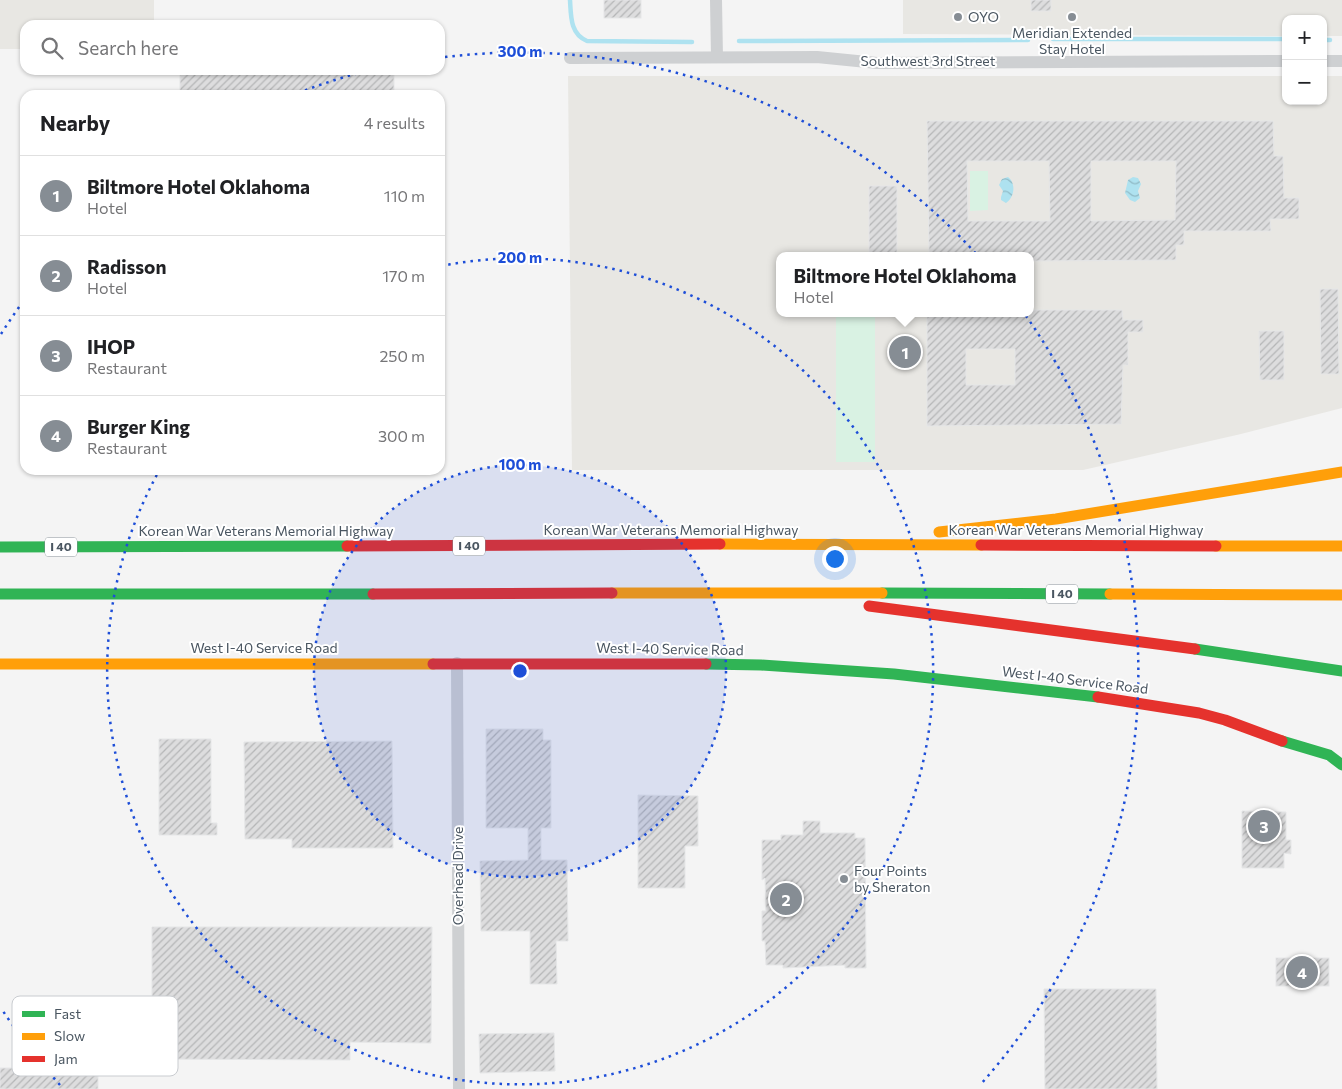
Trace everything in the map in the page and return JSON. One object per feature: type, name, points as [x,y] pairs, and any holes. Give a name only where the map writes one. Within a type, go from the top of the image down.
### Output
[{"type":"main road","points":[[816,544],[1056,519],[1342,472]]},
{"type":"main road","name":"Korean War Veterans Memorial Highway","points":[[0,547],[816,544],[1338,546]]},
{"type":"main road","name":"I 40","points":[[0,594],[1338,595]]},
{"type":"main road","points":[[791,594],[937,616],[1259,657],[1342,671]]},
{"type":"main road","name":"West I-40 Service Road","points":[[0,664],[457,663],[761,665],[827,668],[1076,694],[1199,713],[1329,755],[1342,765]]},
{"type":"main road","name":"West I-40 Service Road","points":[[1329,755],[1342,754]]},
{"type":"street","points":[[716,0],[717,57]]},
{"type":"street","name":"Southwest 3rd Street","points":[[570,58],[817,57],[877,63],[1282,61]]},
{"type":"street","points":[[1327,61],[1342,61]]},
{"type":"street","name":"Overhead Drive","points":[[457,663],[460,1089]]},
{"type":"shaded area","points":[[0,0],[154,0],[154,20],[20,20],[20,49],[0,49]]},
{"type":"shaded area","points":[[903,0],[1342,0],[1342,36],[1327,36],[1327,15],[1282,15],[1282,36],[903,34]]},
{"type":"shaded area","points":[[568,76],[1282,76],[1282,105],[1327,105],[1327,76],[1342,76],[1342,408],[1241,434],[1083,470],[572,470]]},
{"type":"green space","points":[[970,171],[988,171],[988,210],[970,211]]},
{"type":"green space","points":[[836,317],[875,317],[875,462],[836,462]]},
{"type":"water","points":[[1008,177],[1013,186],[1013,194],[1006,203],[1001,200],[1003,191],[999,185],[1002,179]]},
{"type":"water","points":[[1133,177],[1138,178],[1141,184],[1138,191],[1140,198],[1135,202],[1130,200],[1125,193],[1128,180]]},
{"type":"building","points":[[604,0],[641,0],[641,18],[604,18]]},
{"type":"building","points":[[1031,0],[1051,0],[1051,11],[1031,11]]},
{"type":"building","points":[[180,75],[394,75],[394,90],[180,90]]},
{"type":"building","points":[[927,121],[1273,121],[1274,156],[1283,156],[1284,198],[1299,198],[1299,219],[1270,219],[1271,231],[1184,231],[1184,245],[1176,245],[1176,260],[1034,261],[1034,252],[929,252]],"holes":[[[967,161],[1049,161],[1050,221],[968,221]],[[1091,161],[1176,161],[1175,220],[1091,221]]]},
{"type":"building","points":[[869,186],[897,186],[897,252],[869,252]]},
{"type":"building","points":[[1320,289],[1338,289],[1339,374],[1321,374]]},
{"type":"building","points":[[1034,310],[1122,310],[1123,320],[1143,320],[1143,332],[1128,332],[1128,365],[1123,365],[1121,424],[927,426],[927,317],[1034,317]],"holes":[[[966,349],[1015,349],[1015,385],[966,385]]]},
{"type":"building","points":[[1259,331],[1284,331],[1284,380],[1260,380]]},
{"type":"building","points":[[486,729],[543,729],[543,740],[551,740],[551,828],[541,828],[541,860],[567,860],[568,941],[556,941],[557,984],[530,984],[530,931],[481,931],[480,861],[528,860],[528,828],[486,828]]},
{"type":"building","points":[[159,739],[211,739],[211,823],[217,823],[217,835],[159,835]]},
{"type":"building","points":[[392,741],[393,848],[292,848],[292,839],[245,839],[244,742]]},
{"type":"building","points":[[638,795],[698,796],[698,846],[685,846],[685,888],[638,888]]},
{"type":"building","points":[[1242,811],[1286,812],[1286,840],[1291,840],[1291,854],[1284,853],[1284,868],[1242,868]]},
{"type":"building","points":[[803,821],[820,821],[820,833],[855,833],[855,838],[865,838],[866,968],[845,968],[845,965],[783,968],[783,965],[766,965],[765,941],[762,941],[762,911],[766,911],[765,878],[762,880],[762,840],[781,840],[781,835],[803,835]]},
{"type":"building","points":[[152,927],[432,927],[431,1043],[350,1042],[350,1060],[178,1059],[178,996],[152,996]]},
{"type":"building","points":[[1276,958],[1329,958],[1329,986],[1276,986]]},
{"type":"building","points":[[1044,989],[1156,989],[1157,1089],[1045,1089]]},
{"type":"building","points":[[554,1033],[555,1071],[480,1073],[479,1034]]},
{"type":"building","points":[[0,1068],[12,1068],[12,1076],[98,1076],[98,1089],[0,1089]]},
{"type":"waterway","points":[[570,0],[574,29],[581,38],[587,41],[692,42]]},
{"type":"waterway","points":[[1053,39],[1282,39]]},
{"type":"waterway","points":[[739,41],[1028,40]]},
{"type":"traffic: fast","points":[[0,547],[347,546]]},
{"type":"traffic: fast","points":[[882,593],[1110,594]]},
{"type":"traffic: fast","points":[[0,594],[373,594]]},
{"type":"traffic: fast","points":[[1195,649],[1342,671]]},
{"type":"traffic: fast","points":[[706,664],[761,665],[894,674],[1098,697]]},
{"type":"traffic: fast","points":[[1282,741],[1329,755],[1342,765]]},
{"type":"traffic: slow","points":[[939,532],[1056,519],[1342,472]]},
{"type":"traffic: slow","points":[[720,544],[981,545]]},
{"type":"traffic: slow","points":[[1216,546],[1342,546]]},
{"type":"traffic: slow","points":[[612,593],[882,593]]},
{"type":"traffic: slow","points":[[1110,594],[1342,595]]},
{"type":"traffic: slow","points":[[0,664],[433,664]]},
{"type":"traffic: jam","points":[[347,546],[720,544]]},
{"type":"traffic: jam","points":[[981,545],[1216,546]]},
{"type":"traffic: jam","points":[[373,594],[612,593]]},
{"type":"traffic: jam","points":[[869,606],[1195,649]]},
{"type":"traffic: jam","points":[[433,664],[706,664]]},
{"type":"traffic: jam","points":[[1098,697],[1199,713],[1225,720],[1282,741]]},
{"type":"place","name":"OYO","points":[[958,17]]},
{"type":"place","name":"Meridian Extended Stay Hotel","points":[[1072,17]]},
{"type":"place","name":"Biltmore Hotel Oklahoma","points":[[905,352]]},
{"type":"place","name":"IHOP","points":[[1264,826]]},
{"type":"place","name":"Four Points by Sheraton","points":[[844,879]]},
{"type":"place","name":"Radisson","points":[[786,899]]},
{"type":"place","name":"Burger King","points":[[1302,972]]}]
